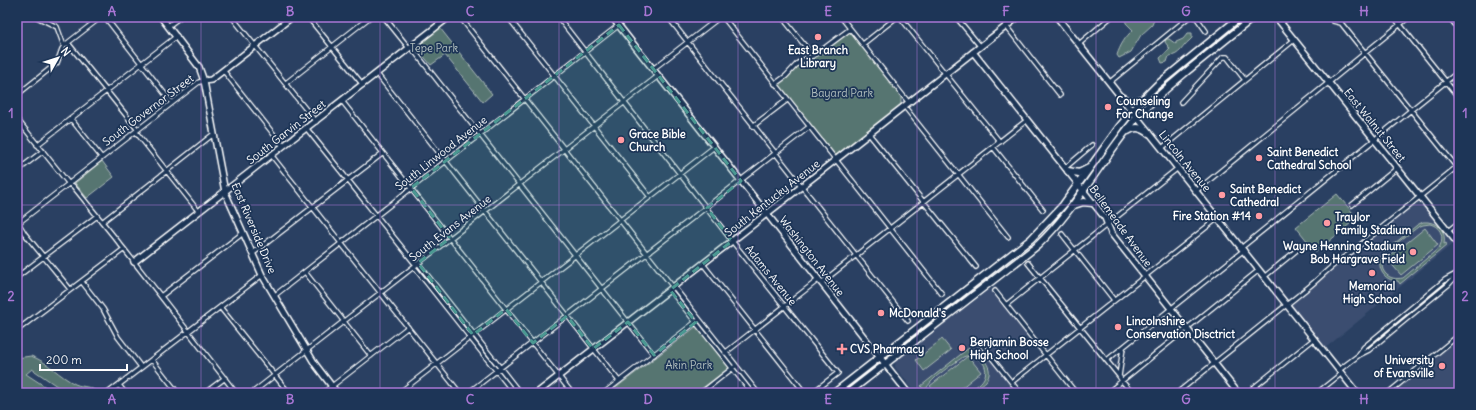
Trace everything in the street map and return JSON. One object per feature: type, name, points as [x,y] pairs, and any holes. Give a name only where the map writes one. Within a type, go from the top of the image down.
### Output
[{"type":"highway","points":[[834,393],[980,280],[1039,232],[1058,211],[1132,111],[1144,98],[1157,85],[1240,17]]},
{"type":"highway","points":[[848,393],[1037,246],[1058,225],[1074,205],[1137,118],[1167,88],[1254,17]]},
{"type":"highway","points":[[1121,97],[1133,102],[1144,98]]},
{"type":"highway","points":[[1125,133],[1132,129],[1139,128],[1149,133]]},
{"type":"highway","points":[[1066,169],[1079,173],[1090,167]]},
{"type":"highway","points":[[1074,205],[1083,202],[1093,203]]},
{"type":"highway","points":[[980,280],[983,279],[986,281],[987,284],[985,287]]},
{"type":"street","points":[[37,17],[57,27],[64,46]]},
{"type":"street","points":[[17,96],[57,63],[64,46],[101,17]]},
{"type":"street","points":[[105,17],[172,103]]},
{"type":"street","name":"East Riverside Drive","points":[[161,17],[200,67],[225,192],[252,254],[262,275],[306,350],[337,393]]},
{"type":"street","points":[[168,26],[180,17]]},
{"type":"street","points":[[232,17],[316,122]]},
{"type":"street","name":"South Governor Street","points":[[18,222],[199,82],[211,80],[292,17]]},
{"type":"street","points":[[308,17],[363,85]]},
{"type":"street","points":[[286,83],[370,17]]},
{"type":"street","points":[[384,17],[520,185],[654,355]]},
{"type":"street","name":"South Garvin Street","points":[[134,262],[284,147],[449,17]]},
{"type":"street","points":[[460,17],[724,353],[752,393]]},
{"type":"street","points":[[508,17],[650,197]]},
{"type":"street","name":"Adams Avenue","points":[[558,17],[732,241],[838,373],[812,393]]},
{"type":"street","name":"Washington Avenue","points":[[612,17],[907,391]]},
{"type":"street","points":[[668,17],[908,321]]},
{"type":"street","points":[[653,69],[721,17],[942,294]]},
{"type":"street","points":[[782,17],[813,56]]},
{"type":"street","points":[[841,17],[909,102]]},
{"type":"street","points":[[863,44],[898,17],[1000,142]]},
{"type":"street","points":[[956,17],[980,46]]},
{"type":"street","points":[[1006,17],[1011,23]]},
{"type":"street","name":"South Kentucky Avenue","points":[[536,393],[1018,17]]},
{"type":"street","name":"Lincoln Avenue","points":[[1057,17],[1357,393]]},
{"type":"street","points":[[1078,44],[1111,17]]},
{"type":"street","points":[[1110,82],[1189,17]]},
{"type":"street","points":[[1196,17],[1206,30]]},
{"type":"street","name":"East Walnut Street","points":[[1276,17],[1459,245]]},
{"type":"street","points":[[1281,23],[1288,17]]},
{"type":"street","points":[[1177,393],[1287,305],[1328,271],[1339,259],[1349,254],[1458,167],[1410,110],[1341,23],[1333,22],[1330,17]]},
{"type":"street","points":[[1341,23],[1342,17]]},
{"type":"street","points":[[1394,17],[1459,98]]},
{"type":"street","points":[[1196,191],[1409,17]]},
{"type":"street","points":[[1449,17],[1459,29]]},
{"type":"street","name":"South Linwood Avenue","points":[[274,296],[619,25]]},
{"type":"street","points":[[1006,26],[1060,94]]},
{"type":"street","points":[[775,84],[786,76],[798,63],[813,56],[850,29]]},
{"type":"street","points":[[38,145],[177,36]]},
{"type":"street","points":[[1162,148],[1294,40]]},
{"type":"street","points":[[68,43],[199,212]]},
{"type":"street","name":"Bellemeade Avenue","points":[[973,52],[1106,218],[1111,233],[1238,393]]},
{"type":"street","points":[[1181,102],[1220,58],[1224,56],[1227,57],[1245,80]]},
{"type":"street","points":[[223,70],[284,147]]},
{"type":"street","points":[[1107,360],[1459,71]]},
{"type":"street","points":[[377,74],[619,381]]},
{"type":"street","name":"South Evans Avenue","points":[[252,393],[658,76]]},
{"type":"street","points":[[753,126],[787,100]]},
{"type":"street","points":[[342,101],[572,393]]},
{"type":"street","points":[[904,106],[1008,237]]},
{"type":"street","points":[[71,118],[102,158]]},
{"type":"street","points":[[17,119],[124,249],[236,393]]},
{"type":"street","points":[[724,353],[784,306],[856,256],[1027,120]]},
{"type":"street","points":[[468,393],[809,127]]},
{"type":"street","points":[[307,129],[472,336],[520,393]]},
{"type":"street","points":[[869,134],[976,267]]},
{"type":"street","points":[[102,222],[166,170],[210,136],[214,135]]},
{"type":"street","points":[[1066,169],[1092,145]]},
{"type":"street","points":[[399,393],[714,147]]},
{"type":"street","points":[[993,147],[1043,210]]},
{"type":"street","points":[[17,171],[43,151]]},
{"type":"street","points":[[252,254],[382,153]]},
{"type":"street","points":[[272,156],[460,393]]},
{"type":"street","points":[[1006,305],[1178,168]]},
{"type":"street","points":[[1352,205],[1397,168]]},
{"type":"street","points":[[17,278],[97,216]]},
{"type":"street","points":[[1012,382],[1218,218]]},
{"type":"street","points":[[18,222],[25,234],[70,289]]},
{"type":"street","points":[[1448,231],[1459,222]]},
{"type":"street","points":[[161,296],[243,233]]},
{"type":"street","points":[[1062,234],[1114,300]]},
{"type":"street","points":[[1264,277],[1303,245]]},
{"type":"street","points":[[20,328],[124,249]]},
{"type":"street","points":[[1028,263],[1132,393]]},
{"type":"street","points":[[703,264],[805,393]]},
{"type":"street","points":[[1107,393],[1259,270]]},
{"type":"street","points":[[305,272],[371,356]]},
{"type":"street","points":[[1317,393],[1359,355],[1369,350],[1448,285],[1459,273]]},
{"type":"street","points":[[108,393],[262,275]]},
{"type":"street","points":[[82,282],[104,309],[118,337],[142,367]]},
{"type":"street","points":[[995,291],[1076,393]]},
{"type":"street","points":[[220,306],[289,393]]},
{"type":"street","points":[[604,393],[698,321]]},
{"type":"street","points":[[323,393],[408,327]]},
{"type":"street","points":[[1388,393],[1459,335]]},
{"type":"street","points":[[472,336],[496,371],[514,393]]},
{"type":"street","points":[[1246,393],[1314,339]]},
{"type":"street","points":[[980,343],[1020,393]]},
{"type":"street","points":[[1119,376],[1123,348]]},
{"type":"street","points":[[152,360],[178,393]]},
{"type":"street","points":[[700,393],[734,367]]},
{"type":"street","points":[[734,367],[758,393]]},
{"type":"street","points":[[205,393],[225,378]]},
{"type":"street","points":[[118,385],[125,393]]},
{"type":"street","points":[[901,393],[907,391]]},
{"type":"highlighted area","points":[[619,25],[741,181],[707,208],[732,241],[670,290],[696,322],[654,355],[628,322],[593,349],[567,316],[533,343],[506,309],[473,335],[418,263],[450,238],[411,188]]},
{"type":"shaded area","name":"Memorial High School","points":[[1420,196],[1456,241],[1323,350],[1287,305]]},
{"type":"shaded area","name":"Benjamin Bosse High School","points":[[990,289],[1027,336],[994,363],[1018,393],[916,393],[895,367],[896,360]]},
{"type":"shaded area","name":"University of Evansville","points":[[1459,339],[1459,393],[1392,393]]},
{"type":"green space","points":[[1125,17],[1155,17],[1152,25],[1141,35],[1131,52],[1119,58],[1117,55],[1121,45],[1133,30],[1126,23]]},
{"type":"green space","name":"Tepe Park","points":[[440,28],[492,94],[483,102],[445,55],[431,65],[416,47]]},
{"type":"green space","name":"Bayard Park","points":[[850,31],[901,95],[901,105],[836,156],[777,83],[799,63],[814,57]]},
{"type":"green space","points":[[1188,33],[1192,33],[1192,38],[1179,52],[1173,56],[1169,56],[1167,62],[1162,63],[1160,58],[1170,49],[1165,42],[1166,39],[1169,39],[1176,44],[1176,42],[1183,39]]},
{"type":"green space","points":[[102,161],[114,177],[87,198],[75,183]]},
{"type":"green space","name":"Traylor Family Stadium","points":[[1337,194],[1357,218],[1316,252],[1296,227]]},
{"type":"green space","points":[[1423,222],[1432,223],[1439,227],[1443,232],[1444,244],[1446,243],[1447,245],[1400,284],[1398,281],[1385,276],[1382,272],[1380,268],[1381,258],[1383,253],[1417,225]],"holes":[[[1430,224],[1437,227],[1442,236],[1439,248],[1403,278],[1393,278],[1387,275],[1382,267],[1383,260],[1392,247],[1418,227]]]},
{"type":"green space","name":"Wayne Henning Stadium Bob Hargrave Field","points":[[1425,228],[1438,245],[1401,275],[1387,259]]},
{"type":"green space","name":"Akin Park","points":[[697,326],[730,367],[696,393],[609,393]]},
{"type":"green space","points":[[942,339],[951,350],[924,371],[916,360]]},
{"type":"green space","points":[[970,347],[972,350],[970,352],[979,356],[986,362],[989,376],[986,381],[973,391],[967,393],[981,382],[986,373],[984,364],[981,360],[968,356],[963,357],[941,373],[930,383],[925,393],[923,393],[921,386]]},
{"type":"green space","points":[[31,356],[43,362],[75,384],[90,388],[98,393],[67,393],[32,369],[26,374],[55,393],[17,393],[17,358]]},
{"type":"green space","points":[[968,356],[981,372],[955,393],[936,393],[930,386]]},
{"type":"place","name":"East Branch Library","points":[[818,37]]},
{"type":"place","name":"Counseling For Change","points":[[1108,107]]},
{"type":"place","name":"Grace Bible Church","points":[[621,140]]},
{"type":"place","name":"Saint Benedict Cathedral School","points":[[1259,158]]},
{"type":"place","name":"Saint Benedict Cathedral","points":[[1222,195]]},
{"type":"place","name":"Fire Station #14","points":[[1259,216]]},
{"type":"place","name":"Traylor Family Stadium","points":[[1327,223]]},
{"type":"place","name":"Wayne Henning Stadium Bob Hargrave Field","points":[[1413,252]]},
{"type":"place","name":"Memorial High School","points":[[1372,273]]},
{"type":"place","name":"McDonald's","points":[[881,313]]},
{"type":"place","name":"Lincolnshire Conservation Disctrict","points":[[1118,327]]},
{"type":"place","name":"Benjamin Bosse High School","points":[[962,348]]},
{"type":"place","name":"CVS Pharmacy","points":[[842,349]]},
{"type":"place","name":"University of Evansville","points":[[1442,366]]}]
